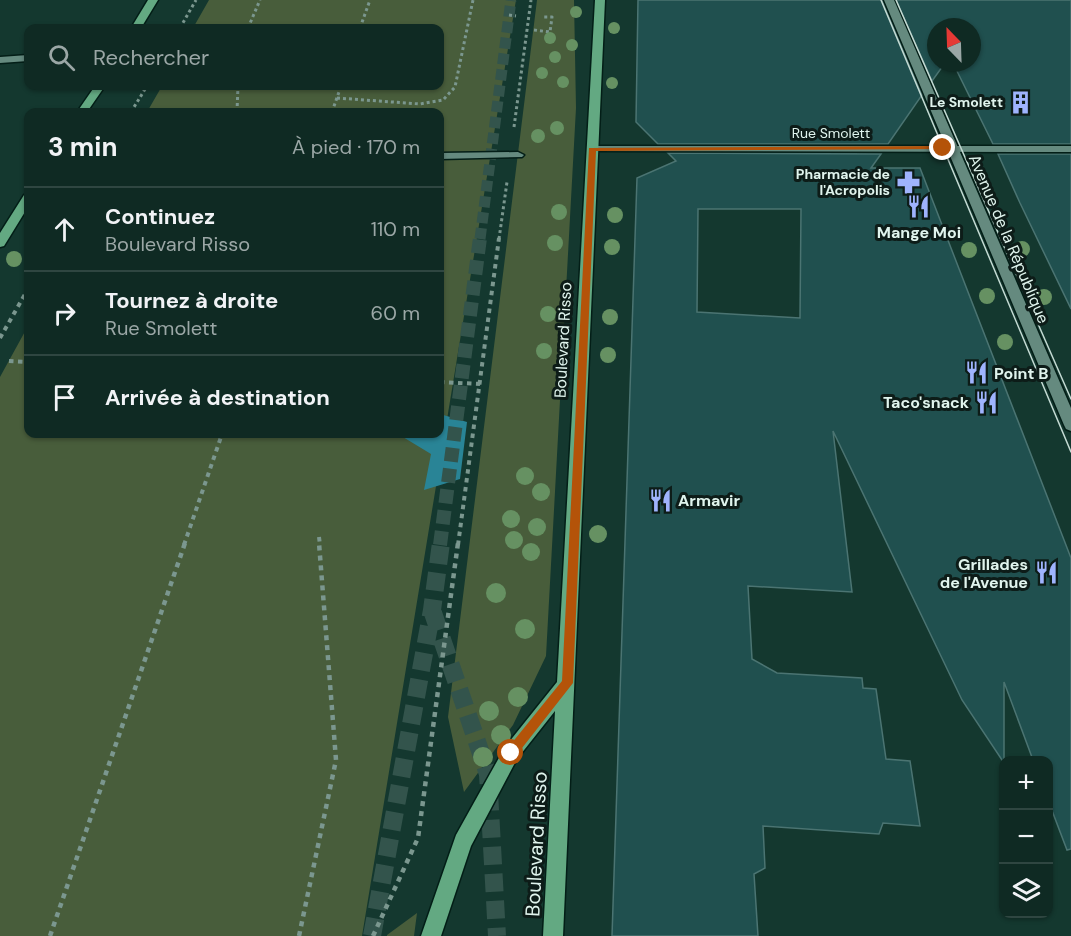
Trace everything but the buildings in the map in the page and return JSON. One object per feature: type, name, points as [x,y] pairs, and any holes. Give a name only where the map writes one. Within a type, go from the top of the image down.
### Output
[{"type":"main road","points":[[138,24],[153,0]]},
{"type":"main road","name":"Boulevard Risso","points":[[553,936],[600,0]]},
{"type":"main road","points":[[85,108],[97,90]]},
{"type":"main road","points":[[0,243],[24,204]]},
{"type":"main road","name":"Boulevard Risso","points":[[431,936],[463,842],[511,753],[567,683]]},
{"type":"street","name":"Avenue de la République","points":[[889,0],[1071,425]]},
{"type":"street","points":[[0,60],[24,58]]},
{"type":"street","name":"Rue Smolett","points":[[592,149],[1071,148]]},
{"type":"street","points":[[444,156],[514,154]]},
{"type":"path","points":[[182,24],[196,0]]},
{"type":"path","points":[[250,24],[260,0]]},
{"type":"path","points":[[361,24],[370,0]]},
{"type":"path","points":[[337,98],[420,104],[443,100],[455,87],[473,0]]},
{"type":"path","points":[[373,936],[418,838],[514,154],[531,0]]},
{"type":"path","points":[[509,15],[516,16]]},
{"type":"path","points":[[534,30],[550,32],[552,17],[543,17]]},
{"type":"path","points":[[133,108],[145,90]]},
{"type":"path","points":[[237,108],[238,90]]},
{"type":"path","points":[[333,108],[340,90]]},
{"type":"path","points":[[0,338],[24,296]]},
{"type":"path","points":[[9,361],[24,362]]},
{"type":"path","points":[[444,382],[480,384]]},
{"type":"path","points":[[50,936],[221,438]]},
{"type":"path","points":[[299,936],[336,760],[319,537]]},
{"type":"green space","points":[[209,0],[516,0],[444,438],[444,108],[149,108],[160,90],[444,90],[444,24],[195,24]]},
{"type":"green space","points":[[537,0],[574,0],[576,108],[546,656],[513,725],[464,792],[448,717]]},
{"type":"green space","points":[[24,333],[24,438],[444,438],[362,936],[0,936],[0,377]]},
{"type":"green space","points":[[417,913],[414,936],[387,936],[387,935]]},
{"type":"water","points":[[444,415],[467,422],[460,479],[424,490],[431,454],[405,438],[444,438]]},
{"type":"tunnel","points":[[480,239],[511,0]]},
{"type":"tunnel","points":[[440,545],[480,238]]},
{"type":"tunnel","points":[[372,936],[432,610],[441,543]]},
{"type":"tunnel","points":[[433,613],[488,774],[497,936]]},
{"type":"tram line","points":[[881,0],[1071,452]]},
{"type":"tram line","points":[[896,0],[1071,399]]},
{"type":"place","name":"Le Smolett","points":[[1021,102]]},
{"type":"place","name":"Pharmacie de l'Acropolis","points":[[908,182]]},
{"type":"place","name":"Mange Moi","points":[[919,207]]},
{"type":"place","name":"Point B","points":[[976,373]]},
{"type":"place","name":"Taco'snack","points":[[987,402]]},
{"type":"place","name":"Armavir","points":[[660,500]]},
{"type":"place","name":"Grillades de l'Avenue","points":[[1046,573]]},
{"type":"route","points":[[511,753],[567,683],[592,149],[943,148]]}]
